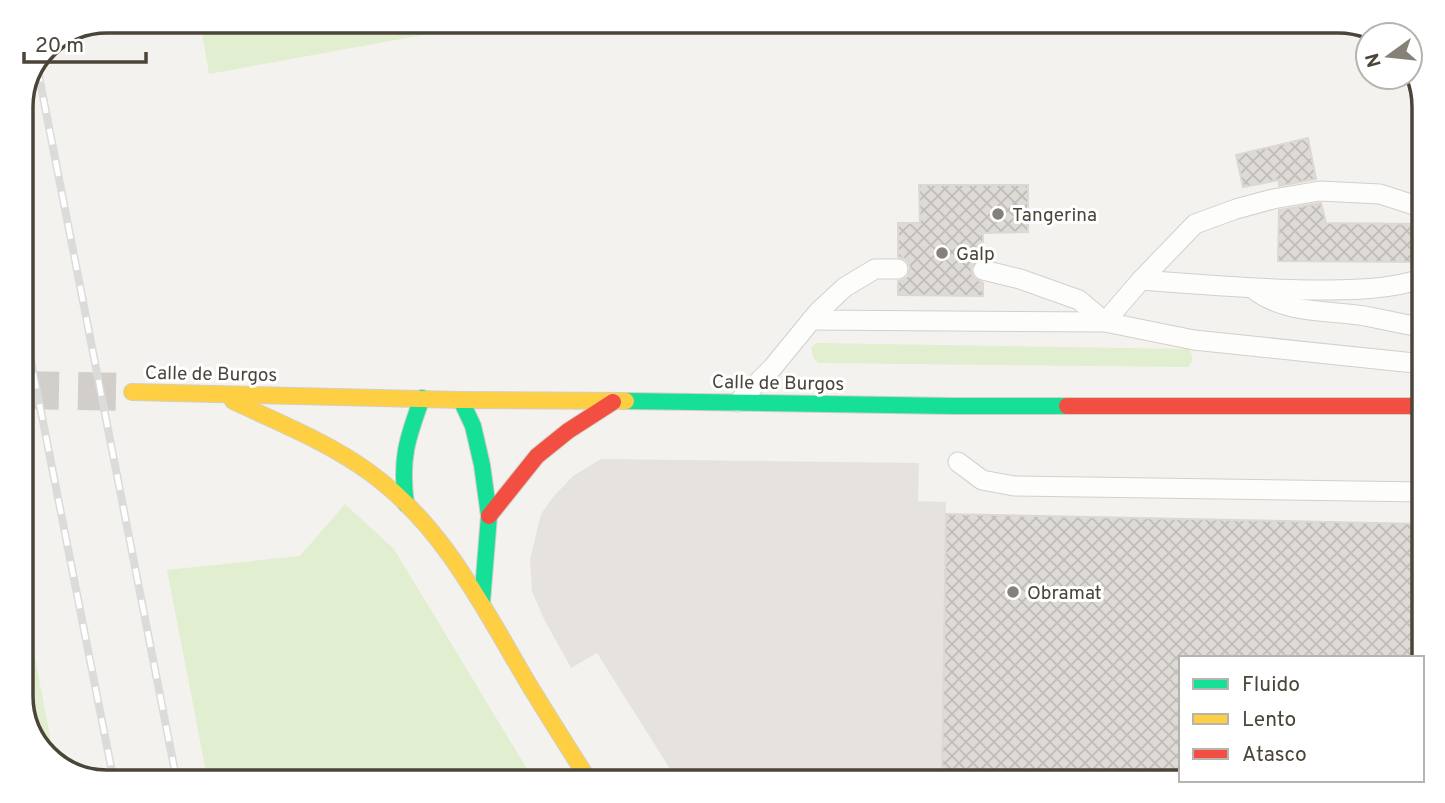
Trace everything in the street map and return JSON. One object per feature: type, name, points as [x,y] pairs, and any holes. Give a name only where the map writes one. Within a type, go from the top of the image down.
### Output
[{"type":"street","name":"Calle de Burgos","points":[[131,392],[461,400],[952,406],[1412,406]]},
{"type":"street","points":[[219,394],[337,450],[372,474],[406,504],[435,534],[482,602],[583,770]]},
{"type":"street","points":[[406,504],[404,458],[409,433],[422,398]]},
{"type":"street","points":[[461,400],[473,426],[489,516],[482,602]]},
{"type":"street","points":[[489,516],[537,456],[613,401]]},
{"type":"lane","points":[[1105,322],[1195,224],[1273,199],[1320,191],[1380,194],[1412,204]]},
{"type":"lane","points":[[738,402],[773,367],[811,320],[845,287],[875,269],[898,269]]},
{"type":"lane","points":[[983,270],[1020,279],[1079,300],[1105,322]]},
{"type":"lane","points":[[1141,280],[1252,288],[1366,290],[1412,282]]},
{"type":"lane","points":[[1252,288],[1268,299],[1288,307],[1365,316],[1412,326]]},
{"type":"lane","points":[[811,320],[1105,322],[1194,340],[1412,363]]},
{"type":"lane","points":[[958,462],[982,480],[1014,486],[1412,492]]},
{"type":"green space","points":[[202,33],[434,33],[209,74]]},
{"type":"green space","points":[[817,343],[1189,349],[1192,359],[1188,367],[818,363],[813,357],[811,347]]},
{"type":"green space","points":[[345,504],[394,549],[528,770],[206,770],[167,570],[300,556]]},
{"type":"green space","points":[[33,647],[52,745],[39,724],[33,701]]},
{"type":"shaded area","points":[[601,459],[919,463],[918,501],[946,502],[942,770],[671,770],[597,653],[571,668],[532,591],[530,559],[541,514],[573,476]]},
{"type":"building","points":[[1308,138],[1316,179],[1279,186],[1279,180],[1243,187],[1236,155]]},
{"type":"building","points":[[919,185],[1028,185],[1028,232],[983,233],[983,258],[975,261],[971,268],[974,278],[983,283],[983,296],[898,295],[898,281],[908,276],[910,268],[905,259],[898,257],[898,223],[920,223]]},
{"type":"building","points":[[1321,203],[1326,223],[1412,224],[1412,262],[1278,261],[1279,210]]},
{"type":"building","name":"Obramat","points":[[946,514],[1412,524],[1412,656],[1179,656],[1179,770],[942,770]]},
{"type":"tunnel","points":[[33,390],[132,392]]},
{"type":"railway","points":[[39,78],[175,770]]},
{"type":"railway","points":[[33,371],[112,770]]},
{"type":"traffic: fast","points":[[406,504],[404,461],[422,398]]},
{"type":"traffic: fast","points":[[461,400],[473,426],[489,516],[482,602]]},
{"type":"traffic: fast","points":[[626,401],[1067,406]]},
{"type":"traffic: slow","points":[[132,392],[626,401]]},
{"type":"traffic: slow","points":[[233,401],[337,451],[369,472],[419,517],[459,569],[582,770]]},
{"type":"traffic: jam","points":[[489,516],[537,456],[568,431],[613,402]]},
{"type":"traffic: jam","points":[[1067,406],[1412,406]]},
{"type":"place","name":"Tangerina","points":[[998,214]]},
{"type":"place","name":"Galp","points":[[942,253]]},
{"type":"place","name":"Obramat","points":[[1013,592]]}]
